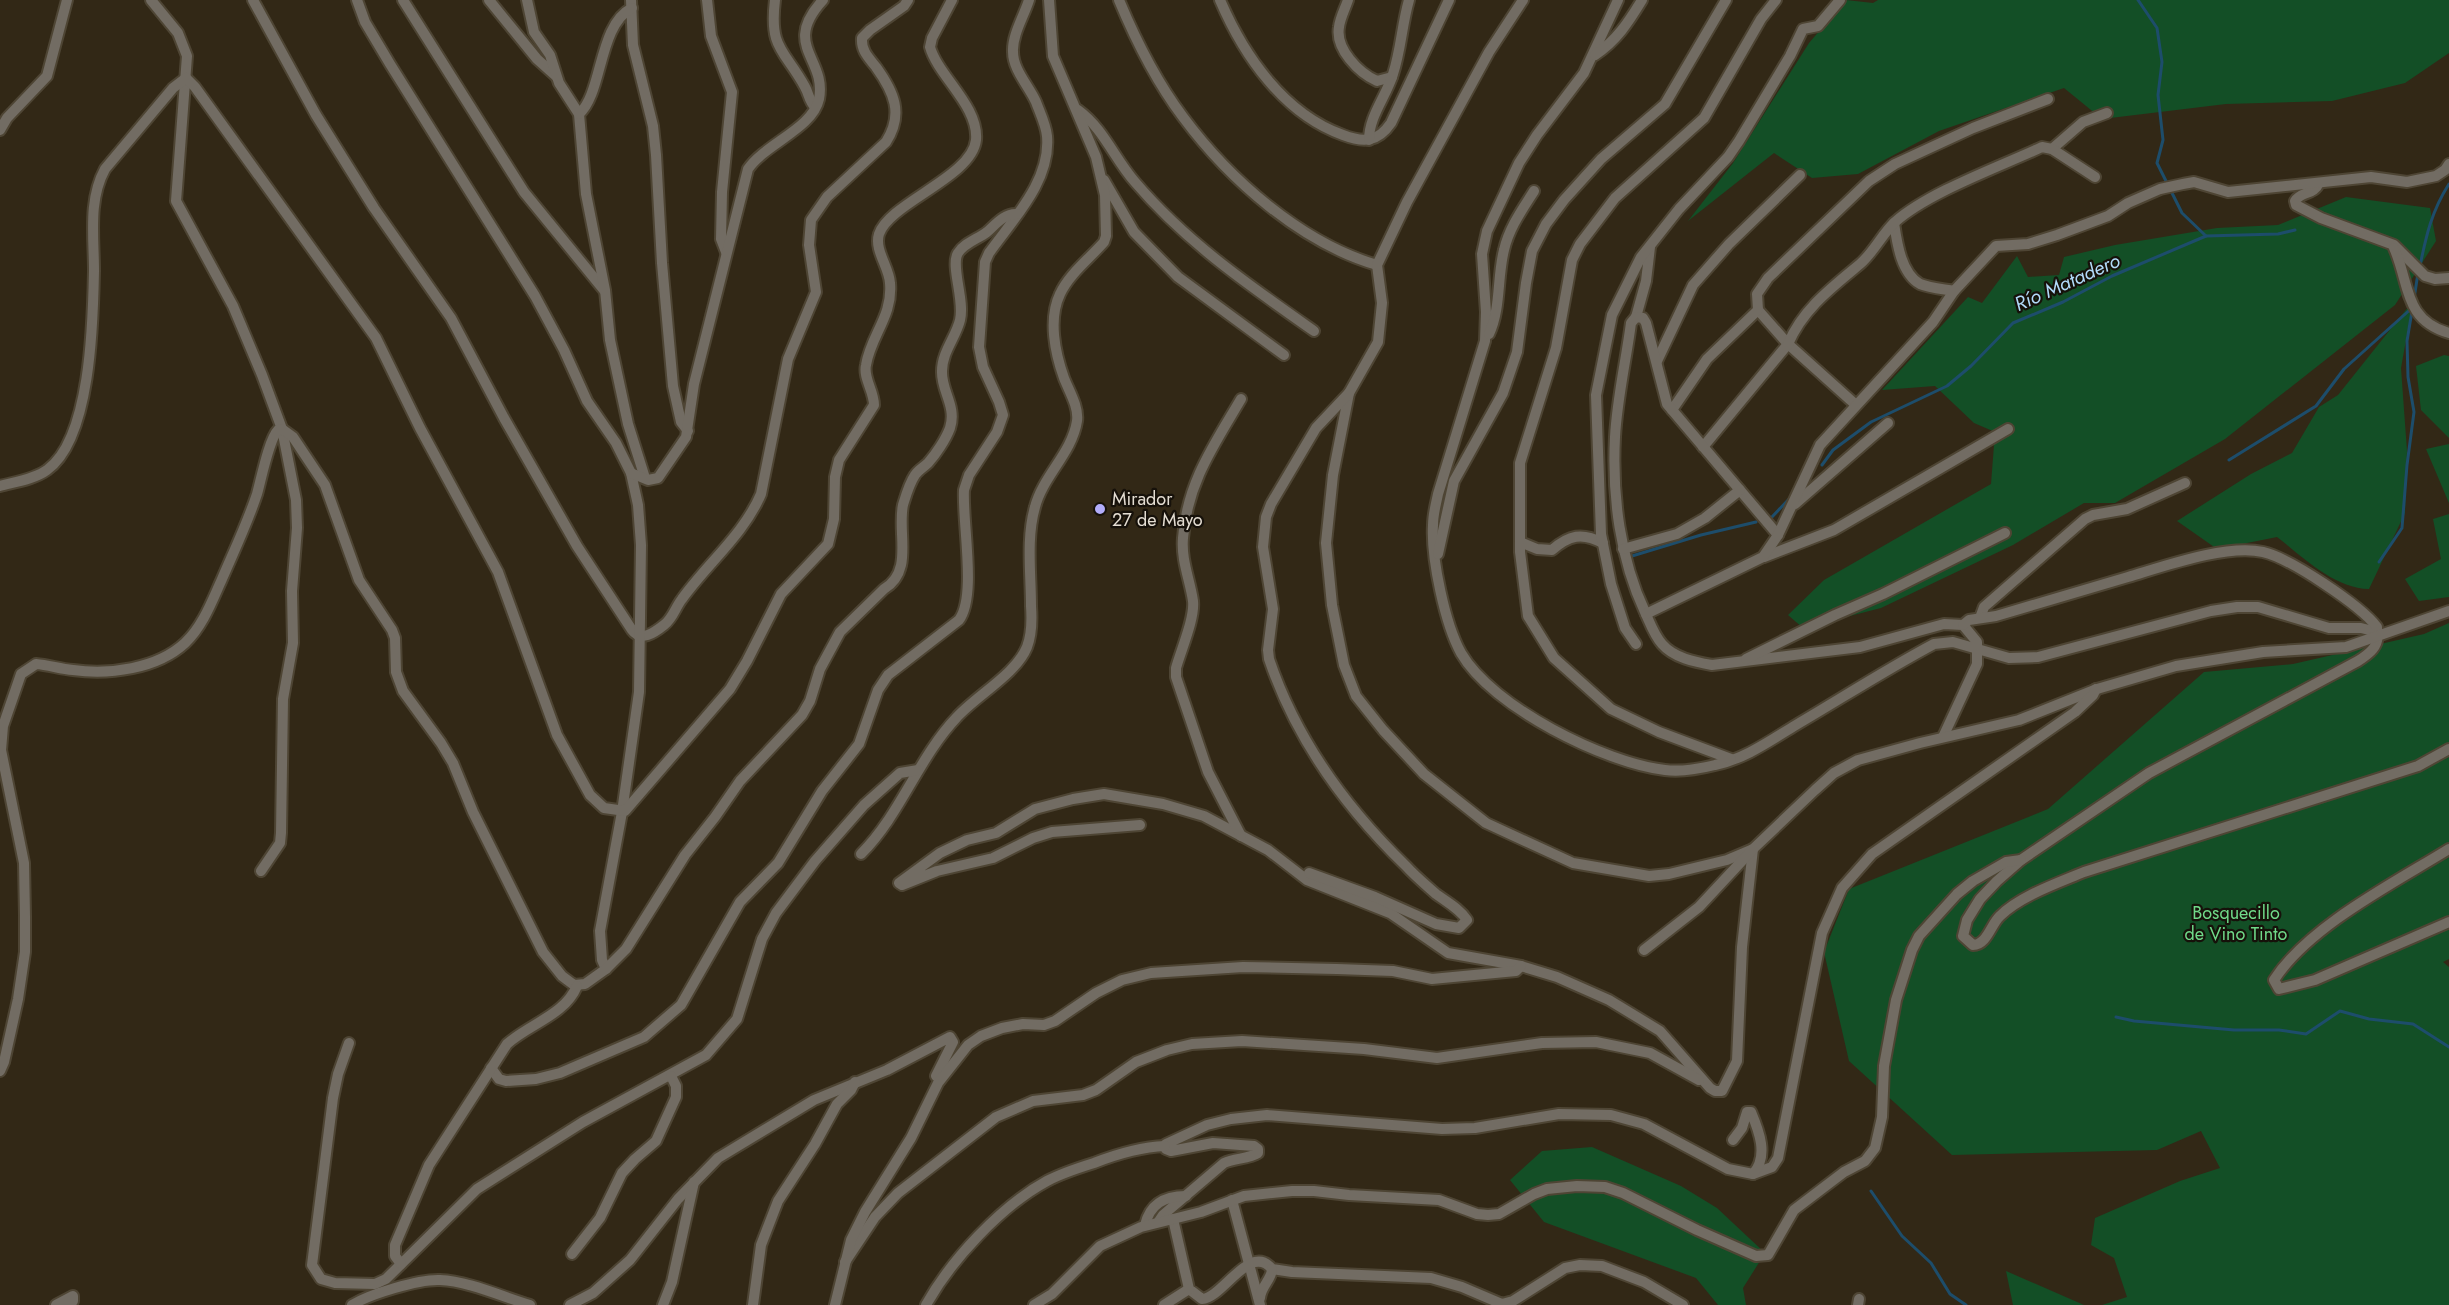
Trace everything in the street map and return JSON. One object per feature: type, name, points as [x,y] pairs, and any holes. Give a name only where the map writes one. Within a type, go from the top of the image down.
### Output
[{"type":"street","points":[[0,130],[7,118],[47,76],[68,0]]},
{"type":"street","points":[[150,0],[178,33],[187,56],[176,201],[233,306],[282,429],[296,500],[297,519],[292,591],[293,643],[283,699],[280,843],[261,871]]},
{"type":"street","points":[[253,0],[316,115],[374,208],[451,318],[504,418],[577,546],[632,630],[639,636]]},
{"type":"street","points":[[357,0],[365,22],[390,64],[535,296],[564,350],[586,401],[616,443],[631,473],[638,505],[641,545],[639,692],[622,812],[600,931],[602,960],[606,969]]},
{"type":"street","points":[[403,0],[524,192],[605,290]]},
{"type":"street","points":[[489,0],[537,59],[556,76]]},
{"type":"street","points":[[527,0],[534,33],[550,55],[556,76],[579,114],[586,194],[605,290],[610,340],[633,442],[641,460],[645,478]]},
{"type":"street","points":[[707,0],[711,36],[732,92],[722,192],[721,239],[726,253]]},
{"type":"street","points":[[775,0],[774,34],[778,47],[807,89],[815,107]]},
{"type":"street","points":[[631,473],[653,480],[664,473],[684,443],[688,431],[694,384],[748,169],[762,153],[800,125],[815,107],[819,96],[818,82],[805,36],[808,19],[823,0]]},
{"type":"street","points":[[639,636],[653,633],[673,616],[680,601],[721,552],[756,505],[761,494],[788,359],[816,292],[809,244],[811,219],[827,196],[886,141],[894,130],[896,120],[893,97],[862,48],[862,38],[904,6],[908,0]]},
{"type":"street","points":[[186,78],[195,87],[376,338],[420,428],[498,572],[557,735],[590,795],[604,808],[622,812],[627,810],[730,689],[747,661],[780,594],[828,544],[834,519],[835,477],[839,460],[874,405],[865,366],[885,318],[890,289],[888,272],[879,248],[879,234],[894,215],[939,184],[961,164],[970,155],[976,142],[972,120],[965,105],[930,47],[932,38],[952,0]]},
{"type":"street","points":[[491,1068],[499,1079],[506,1081],[536,1079],[560,1073],[644,1037],[681,1005],[740,902],[778,863],[822,791],[859,744],[879,690],[888,675],[959,620],[964,613],[967,585],[964,489],[969,475],[998,432],[1003,415],[983,367],[979,347],[984,269],[989,253],[1032,191],[1044,167],[1047,143],[1047,134],[1040,113],[1012,51],[1029,0]]},
{"type":"street","points":[[861,854],[890,819],[918,770],[957,716],[1012,668],[1027,646],[1032,618],[1033,514],[1039,495],[1070,441],[1077,417],[1057,354],[1055,312],[1060,293],[1104,242],[1105,195],[1096,157],[1078,110],[1053,56],[1049,0]]},
{"type":"street","points":[[1119,0],[1151,67],[1183,117],[1233,174],[1273,209],[1306,231],[1350,257],[1377,265]]},
{"type":"street","points":[[1220,0],[1236,33],[1255,63],[1282,97],[1321,126],[1353,139],[1369,140],[1379,137],[1391,123],[1449,0]]},
{"type":"street","points":[[1348,0],[1339,27],[1338,39],[1354,65],[1368,77],[1377,81],[1392,76]]},
{"type":"street","points":[[1369,140],[1370,126],[1392,76],[1409,0]]},
{"type":"street","points":[[1294,871],[1298,868],[1376,897],[1436,924],[1459,928],[1467,920],[1460,911],[1436,894],[1407,868],[1372,833],[1348,805],[1312,750],[1269,659],[1273,609],[1263,547],[1266,518],[1271,504],[1316,428],[1349,393],[1378,342],[1382,303],[1377,265],[1407,202],[1478,72],[1523,0]]},
{"type":"street","points":[[1485,341],[1486,312],[1482,254],[1486,231],[1519,163],[1537,135],[1584,74],[1618,0]]},
{"type":"street","points":[[1592,57],[1611,44],[1625,28],[1642,0]]},
{"type":"street","points":[[1436,561],[1454,481],[1503,393],[1517,352],[1532,251],[1546,224],[1564,200],[1601,159],[1665,104],[1726,0]]},
{"type":"street","points":[[1731,759],[1659,732],[1611,709],[1554,658],[1528,616],[1520,542],[1520,463],[1556,348],[1572,260],[1596,221],[1615,198],[1704,118],[1761,19],[1776,0]]},
{"type":"street","points":[[1636,644],[1625,628],[1611,584],[1603,543],[1596,395],[1611,315],[1631,273],[1650,244],[1739,141],[1790,56],[1803,29],[1818,26],[1840,0]]},
{"type":"street","points":[[579,114],[587,105],[610,38],[620,17],[631,4]]},
{"type":"street","points":[[631,4],[633,45],[653,126],[662,263],[674,386],[681,422],[688,431]]},
{"type":"street","points":[[0,486],[45,472],[54,464],[67,444],[87,388],[94,274],[95,192],[105,169],[173,88],[186,78]]},
{"type":"street","points":[[1856,405],[1788,345],[1758,310],[1757,294],[1768,278],[1869,181],[1895,164],[1973,128],[2048,99]]},
{"type":"street","points":[[1078,110],[1093,121],[1134,181],[1186,235],[1239,279],[1314,331]]},
{"type":"street","points":[[2052,149],[2083,122],[2107,112]]},
{"type":"street","points":[[1703,447],[1788,345],[1796,326],[1808,311],[1863,261],[1894,223],[1943,193],[2042,147],[2052,149],[2095,177]]},
{"type":"street","points":[[1763,557],[1778,535],[1820,445],[1933,322],[1954,291],[1996,246],[2028,244],[2057,235],[2108,216],[2128,203],[2160,189],[2194,182],[2228,192],[2371,177],[2407,182],[2436,176],[2449,164]]},
{"type":"street","points":[[1099,172],[1134,232],[1178,277],[1284,355]]},
{"type":"street","points":[[1656,361],[1693,285],[1729,244],[1800,175]]},
{"type":"street","points":[[2319,183],[2314,191],[2297,197],[2296,205],[2321,218],[2393,245],[2425,276],[2435,279],[2449,278]]},
{"type":"street","points":[[1534,191],[1511,227],[1504,249],[1491,329],[1485,341],[1434,511],[1433,541],[1448,620],[1459,648],[1474,670],[1500,695],[1569,738],[1629,763],[1677,770],[1718,765],[1758,748],[1934,644],[1953,642],[2009,658],[2038,657],[2103,642],[2211,611],[2246,606],[2270,610],[2329,628],[2361,628],[2378,634]]},
{"type":"street","points":[[402,1264],[395,1256],[395,1245],[429,1166],[507,1044],[515,1036],[554,1013],[574,994],[578,986],[585,984],[606,969],[626,949],[685,855],[716,817],[740,782],[802,715],[810,701],[820,669],[840,632],[884,589],[892,585],[899,574],[903,558],[903,507],[908,489],[915,474],[929,462],[944,438],[951,420],[950,401],[943,382],[942,367],[962,312],[959,278],[954,264],[958,252],[964,247],[1007,215],[1017,214]]},
{"type":"street","points":[[1894,223],[1898,245],[1909,274],[1920,283],[1954,291]]},
{"type":"street","points":[[1650,244],[1646,281],[1636,317],[1631,323],[1615,439],[1616,496],[1623,549],[1630,576],[1655,634],[1663,646],[1673,652],[1695,662],[1712,665],[1860,647],[1944,624],[1964,625],[1969,620],[1996,616],[2191,558],[2247,550],[2279,557],[2303,571],[2361,611],[2377,627],[2378,634],[2374,648],[2358,661],[2149,772],[2021,861],[1997,880],[1980,899],[1967,920],[1964,930],[1963,936],[1968,943],[1977,945],[1981,943],[2000,915],[2031,896],[2084,872],[2418,766],[2449,749]]},
{"type":"street","points":[[2393,245],[2400,261],[2409,300],[2423,318],[2440,331],[2449,333]]},
{"type":"street","points":[[1672,410],[1707,359],[1758,310]]},
{"type":"street","points":[[1636,317],[1640,316],[1645,320],[1667,404],[1778,535]]},
{"type":"street","points":[[1349,393],[1332,475],[1326,543],[1332,605],[1344,665],[1356,696],[1383,730],[1424,774],[1486,823],[1574,863],[1649,876],[1727,860],[1753,849]]},
{"type":"street","points":[[1241,399],[1194,480],[1186,512],[1183,539],[1185,571],[1193,603],[1176,668],[1176,677],[1208,772],[1241,836]]},
{"type":"street","points":[[1791,508],[1888,423]]},
{"type":"street","points":[[282,429],[293,437],[325,485],[339,518],[359,580],[392,630],[395,638],[396,672],[403,692],[450,757],[473,812],[543,952],[562,976],[578,986]]},
{"type":"street","points":[[0,1071],[18,999],[25,952],[24,863],[1,750],[1,738],[21,674],[36,664],[73,670],[127,669],[156,661],[186,643],[199,627],[208,610],[249,519],[267,461],[270,441],[274,434],[282,429]]},
{"type":"street","points":[[1646,614],[1763,557],[1834,530],[2008,429]]},
{"type":"street","points":[[1980,618],[1984,607],[2085,519],[2093,515],[2127,510],[2185,483]]},
{"type":"street","points":[[1623,549],[1677,534],[1705,518],[1740,490]]},
{"type":"street","points":[[1738,663],[2005,533]]},
{"type":"street","points":[[1520,542],[1537,549],[1552,550],[1566,538],[1590,536],[1603,543]]},
{"type":"street","points":[[1644,950],[1699,907],[1753,849],[1815,790],[1840,770],[1858,760],[2019,720],[2097,688],[2196,661],[2263,652],[2346,646],[2449,611]]},
{"type":"street","points":[[1944,737],[1975,672],[1979,648],[1964,625]]},
{"type":"street","points":[[926,1305],[963,1251],[1029,1193],[1057,1176],[1112,1156],[1142,1148],[1165,1146],[1207,1125],[1231,1119],[1267,1115],[1442,1129],[1475,1128],[1559,1114],[1611,1115],[1644,1124],[1728,1169],[1753,1174],[1772,1167],[1778,1158],[1822,933],[1842,888],[1872,854],[2074,712],[2093,695],[2097,688]]},
{"type":"street","points":[[349,1043],[338,1074],[333,1098],[312,1265],[317,1275],[326,1281],[375,1284],[402,1264],[437,1226],[477,1190],[583,1122],[706,1055],[736,1019],[767,927],[814,861],[888,782],[900,773],[918,770]]},
{"type":"street","points":[[1140,825],[1052,832],[1033,838],[993,858],[937,871],[902,885],[899,883],[954,845],[996,832],[1035,809],[1090,795],[1116,795],[1163,804],[1204,816],[1268,849],[1307,880],[1390,913],[1448,953],[1521,966],[1570,981],[1645,1021],[1666,1037],[1710,1088]]},
{"type":"street","points":[[845,1262],[869,1226],[892,1199],[996,1117],[1033,1101],[1083,1095],[1136,1062],[1167,1050],[1192,1044],[1242,1041],[1364,1049],[1437,1058],[1542,1043],[1596,1042],[1650,1053],[1715,1091],[1722,1091],[1737,1061],[1742,947],[1753,849]]},
{"type":"street","points":[[2449,849],[2343,914],[2285,962],[2274,980],[2279,989],[2315,980],[2449,922]]},
{"type":"street","points":[[1034,1305],[1052,1294],[1100,1246],[1145,1225],[1265,1193],[1314,1191],[1439,1200],[1477,1214],[1488,1215],[1499,1214],[1547,1189],[1576,1186],[1605,1187],[1623,1193],[1756,1256],[1764,1256],[1771,1251],[1794,1210],[1844,1172],[1865,1161],[1875,1148],[1882,1117],[1884,1066],[1896,1000],[1911,950],[1919,936],[1941,911],[1973,881],[2006,862],[2021,861]]},
{"type":"street","points":[[835,1305],[851,1240],[861,1221],[911,1138],[934,1089],[968,1045],[981,1036],[1002,1028],[1023,1024],[1044,1025],[1055,1021],[1096,993],[1122,980],[1151,973],[1243,967],[1393,971],[1432,979],[1516,970],[1521,966]]},
{"type":"street","points":[[570,1305],[593,1293],[621,1268],[694,1182],[718,1158],[814,1100],[887,1070],[950,1037],[953,1042],[931,1086],[934,1089]]},
{"type":"street","points":[[572,1254],[600,1218],[622,1173],[656,1141],[676,1097],[676,1086],[671,1076]]},
{"type":"street","points":[[753,1305],[761,1245],[778,1201],[815,1144],[837,1104],[851,1090],[855,1082]]},
{"type":"street","points":[[1733,1140],[1742,1128],[1746,1113],[1751,1112],[1763,1151],[1761,1161],[1753,1174]]},
{"type":"street","points":[[1159,1221],[1163,1215],[1224,1163],[1236,1158],[1256,1155],[1258,1149],[1254,1146],[1213,1143],[1171,1151],[1165,1146]]},
{"type":"street","points":[[663,1305],[672,1282],[694,1182]]},
{"type":"street","points":[[1145,1225],[1148,1213],[1158,1202],[1186,1196]]},
{"type":"street","points":[[1232,1200],[1259,1304]]},
{"type":"street","points":[[1173,1219],[1189,1290],[1197,1297],[1208,1299],[1216,1294],[1236,1272],[1249,1264],[1261,1262],[1269,1264],[1272,1269],[1271,1276],[1261,1291],[1259,1304]]},
{"type":"street","points":[[1272,1269],[1431,1278],[1462,1287],[1502,1304],[1514,1301],[1565,1268],[1580,1265],[1602,1266],[1644,1282],[1683,1305]]},
{"type":"street","points":[[351,1305],[370,1296],[424,1281],[440,1280],[530,1305]]},
{"type":"street","points":[[1164,1305],[1189,1290]]},
{"type":"street","points":[[56,1305],[73,1296],[74,1301],[70,1305]]},
{"type":"green space","points":[[1846,0],[1873,3],[1878,0],[2449,0],[2449,53],[2405,83],[2332,101],[2226,104],[2102,119],[2064,88],[1939,131],[1858,174],[1812,178],[1774,153],[1688,221],[1733,163],[1809,43]]},
{"type":"green space","points":[[2346,197],[2430,208],[2436,241],[2395,305],[2225,439],[2115,503],[2084,503],[2013,545],[1881,608],[1803,628],[1788,615],[1824,580],[1991,484],[1995,432],[1974,423],[1935,386],[1882,390],[1968,297],[1982,303],[2017,256],[2028,277],[2059,275],[2064,257],[2115,245],[2217,228],[2278,225]]},
{"type":"green space","points":[[2413,301],[2401,368],[2407,451],[2405,513],[2369,589],[2332,578],[2277,537],[2217,549],[2177,521],[2251,474],[2292,453],[2319,407],[2338,395]]},
{"type":"green space","points":[[2444,355],[2449,356],[2449,438],[2421,410],[2416,366]]},
{"type":"green space","points":[[2449,444],[2449,503],[2426,449]]},
{"type":"green space","points":[[2449,514],[2449,597],[2419,601],[2405,579],[2441,559],[2433,519]]},
{"type":"green space","name":"Bosquecillo de Vino Tinto","points":[[2449,623],[2449,959],[2443,962],[2449,967],[2449,1305],[2102,1305],[2127,1297],[2114,1258],[2091,1245],[2095,1218],[2180,1181],[2220,1168],[2201,1131],[2157,1150],[1952,1155],[1849,1061],[1824,952],[1849,889],[2048,809],[2204,672],[2293,664],[2424,634]]},
{"type":"green space","points":[[1592,1147],[1681,1186],[1717,1208],[1765,1253],[1743,1288],[1746,1305],[1718,1305],[1696,1278],[1544,1222],[1510,1180],[1542,1151]]},
{"type":"green space","points":[[2006,1271],[2084,1305],[2013,1305]]},
{"type":"waterway","points":[[2138,0],[2157,28],[2162,62],[2158,95],[2163,140],[2157,163],[2167,183]]},
{"type":"waterway","points":[[2420,266],[2430,224],[2449,184]]},
{"type":"waterway","points":[[2170,189],[2182,213],[2206,236]]},
{"type":"waterway","name":"Río Matadero","points":[[1822,465],[1833,450],[1871,422],[1947,386],[1971,366],[2013,323],[2063,302],[2112,276],[2206,236],[2278,234],[2295,230]]},
{"type":"waterway","points":[[2414,299],[2418,273]]},
{"type":"waterway","points":[[2229,460],[2316,406],[2344,369],[2413,307]]},
{"type":"waterway","points":[[2379,562],[2402,528],[2414,412],[2408,377],[2407,341],[2412,311]]},
{"type":"waterway","name":"Río Matadero","points":[[1771,518],[1790,498]]},
{"type":"waterway","name":"Río Matadero","points":[[1632,556],[1701,535],[1756,522]]},
{"type":"waterway","points":[[2116,1017],[2134,1021],[2234,1030],[2279,1030],[2306,1034],[2340,1011],[2369,1019],[2413,1024],[2449,1047]]},
{"type":"waterway","points":[[1871,1191],[1902,1236],[1931,1263],[1950,1294],[1966,1305]]},
{"type":"place","name":"Mirador 27 de Mayo","points":[[1100,509]]}]
